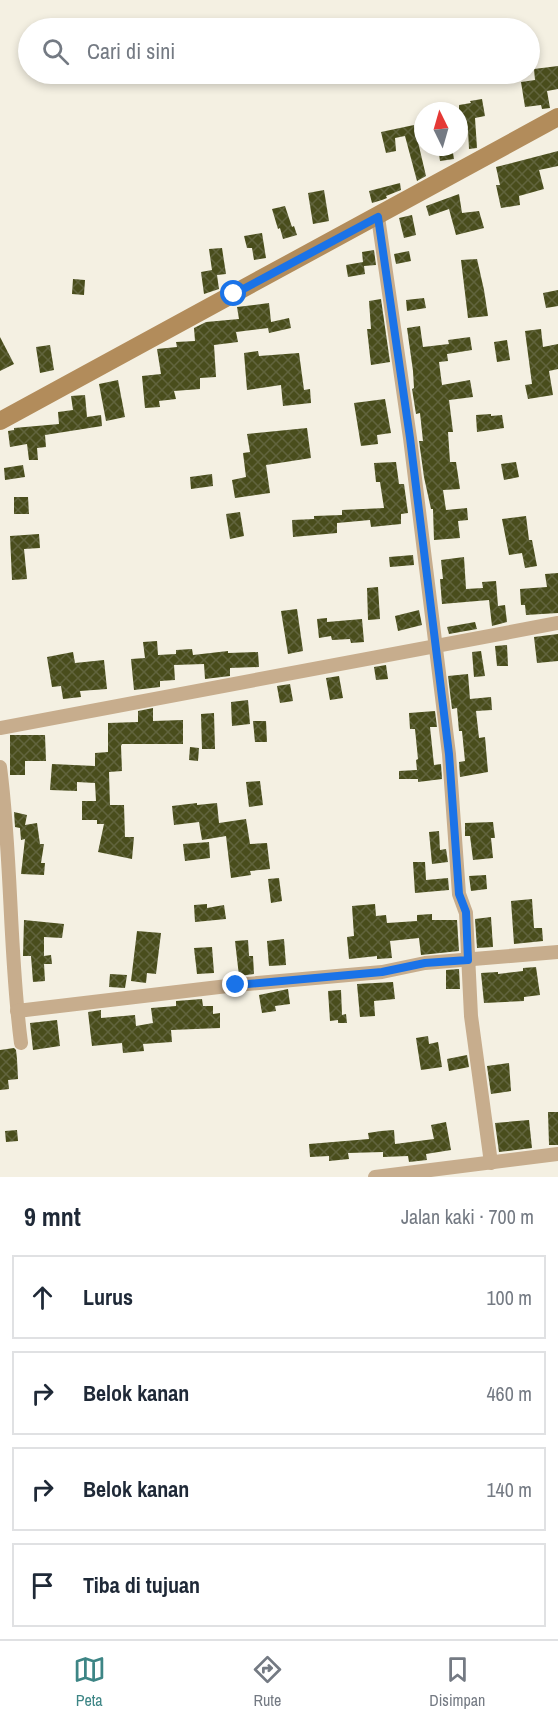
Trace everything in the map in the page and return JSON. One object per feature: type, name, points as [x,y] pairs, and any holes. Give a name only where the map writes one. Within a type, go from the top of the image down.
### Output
[{"type":"street","points":[[0,421],[558,117]]},
{"type":"street","points":[[378,217],[410,438],[449,754],[459,894],[466,912],[471,1016],[491,1164]]},
{"type":"street","points":[[0,728],[558,623]]},
{"type":"street","points":[[0,767],[21,1043]]},
{"type":"street","points":[[17,1011],[236,985],[382,972],[425,963],[558,952]]},
{"type":"street","points":[[375,1177],[558,1154]]},
{"type":"building","points":[[558,66],[558,89],[547,91],[550,108],[542,109],[541,105],[525,107],[521,84],[540,84],[540,68]]},
{"type":"building","points":[[482,99],[485,116],[475,118],[477,148],[469,149],[468,104],[471,103],[470,101]]},
{"type":"building","points":[[414,125],[414,156],[421,156],[426,176],[417,181],[405,136],[395,138],[396,151],[386,153],[381,132]]},
{"type":"building","points":[[558,151],[558,166],[539,170],[544,189],[519,196],[520,205],[501,208],[496,185],[500,185],[496,167]]},
{"type":"building","points":[[439,156],[454,156],[454,159],[440,161]]},
{"type":"building","points":[[400,183],[401,190],[372,203],[369,191]]},
{"type":"building","points":[[324,190],[329,221],[313,224],[308,193]]},
{"type":"building","points":[[459,194],[462,213],[479,211],[484,228],[456,235],[449,209],[429,216],[426,206]]},
{"type":"building","points":[[285,206],[297,235],[283,239],[272,209]]},
{"type":"building","points":[[412,215],[416,235],[404,238],[399,218]]},
{"type":"building","points":[[262,233],[266,258],[254,260],[252,248],[247,248],[244,236]]},
{"type":"building","points":[[222,248],[226,274],[217,275],[219,289],[204,294],[201,272],[212,270],[209,249]]},
{"type":"building","points":[[374,250],[376,265],[364,266],[365,274],[348,277],[346,265],[363,262],[362,252]]},
{"type":"building","points":[[409,251],[411,261],[396,264],[394,254]]},
{"type":"building","points":[[477,259],[488,316],[468,318],[461,260]]},
{"type":"building","points":[[73,279],[85,280],[84,295],[72,294]]},
{"type":"building","points":[[558,290],[558,306],[546,308],[543,293]]},
{"type":"building","points":[[424,298],[426,308],[407,311],[406,300]]},
{"type":"building","points":[[381,299],[390,362],[371,365],[367,329],[371,329],[369,301]]},
{"type":"building","points":[[269,303],[271,322],[289,318],[291,328],[269,333],[268,328],[236,332],[238,342],[214,345],[216,377],[200,378],[200,389],[174,391],[176,399],[159,401],[160,407],[145,408],[142,376],[161,374],[157,349],[177,347],[176,342],[195,341],[194,328],[206,322],[239,319],[237,307]]},
{"type":"building","points":[[420,326],[423,347],[449,344],[448,340],[470,337],[472,350],[447,354],[448,361],[439,362],[442,385],[470,380],[473,397],[449,400],[453,432],[448,432],[450,462],[456,462],[460,489],[443,490],[446,510],[467,508],[468,520],[458,521],[460,538],[434,540],[433,509],[431,509],[424,477],[419,441],[423,441],[420,413],[416,414],[412,389],[414,388],[413,371],[407,328]]},
{"type":"building","points":[[541,329],[543,347],[558,344],[558,369],[549,371],[553,395],[528,399],[525,385],[532,384],[525,331]]},
{"type":"building","points":[[0,337],[14,364],[0,371]]},
{"type":"building","points":[[507,340],[510,360],[497,362],[494,342]]},
{"type":"building","points":[[50,345],[54,370],[40,373],[36,347]]},
{"type":"building","points":[[258,351],[259,356],[299,353],[304,390],[310,389],[311,403],[283,406],[281,385],[247,390],[244,353]]},
{"type":"building","points":[[118,380],[125,417],[106,421],[99,384]]},
{"type":"building","points":[[85,395],[87,417],[101,415],[102,426],[45,435],[46,447],[37,448],[38,460],[29,460],[27,444],[10,447],[8,431],[14,428],[59,424],[58,412],[73,410],[71,396]]},
{"type":"building","points":[[385,399],[391,433],[377,435],[378,444],[361,446],[354,403]]},
{"type":"building","points":[[491,414],[491,416],[502,415],[504,428],[477,432],[476,415]]},
{"type":"building","points":[[307,428],[311,458],[266,465],[270,493],[235,498],[232,480],[246,477],[243,453],[250,452],[247,434]]},
{"type":"building","points":[[396,462],[399,484],[404,484],[408,513],[401,514],[401,524],[371,527],[370,520],[337,523],[337,533],[293,537],[292,520],[342,515],[342,510],[384,508],[380,482],[376,482],[374,463]]},
{"type":"building","points":[[516,462],[519,477],[504,480],[501,464]]},
{"type":"building","points":[[23,465],[25,477],[5,480],[4,468]]},
{"type":"building","points":[[212,474],[213,486],[191,489],[190,477]]},
{"type":"building","points":[[14,497],[28,497],[29,514],[14,514]]},
{"type":"building","points":[[240,512],[244,536],[230,539],[226,514]]},
{"type":"building","points":[[526,516],[529,540],[532,540],[537,566],[525,568],[522,553],[509,555],[502,519]]},
{"type":"building","points":[[39,534],[40,548],[24,549],[27,579],[12,580],[10,536]]},
{"type":"building","points":[[413,555],[414,565],[390,567],[389,557]]},
{"type":"building","points":[[464,557],[466,589],[483,588],[482,582],[496,581],[498,606],[505,605],[507,622],[492,626],[489,600],[442,604],[441,560]]},
{"type":"building","points":[[558,573],[558,613],[526,615],[525,605],[521,605],[520,589],[547,587],[545,574]]},
{"type":"building","points":[[378,587],[380,619],[368,620],[367,588]]},
{"type":"building","points":[[297,609],[303,651],[288,654],[281,611]]},
{"type":"building","points":[[419,610],[422,625],[398,631],[395,616]]},
{"type":"building","points":[[327,618],[327,622],[362,619],[364,642],[351,643],[350,639],[332,640],[331,636],[319,638],[317,619]]},
{"type":"building","points":[[475,622],[477,629],[449,634],[447,627]]},
{"type":"building","points":[[558,634],[558,661],[537,663],[534,637]]},
{"type":"building","points":[[157,641],[158,655],[176,654],[176,650],[192,649],[193,655],[228,651],[228,653],[258,652],[259,667],[230,668],[230,676],[205,679],[204,664],[174,665],[175,680],[160,681],[160,687],[134,690],[131,659],[145,658],[143,642]]},
{"type":"building","points":[[507,645],[508,666],[497,666],[495,646]]},
{"type":"building","points":[[481,651],[485,676],[474,677],[472,652]]},
{"type":"building","points":[[73,652],[75,663],[104,660],[107,689],[80,691],[81,697],[63,699],[61,686],[52,687],[47,657]]},
{"type":"building","points":[[386,665],[388,679],[376,680],[374,667]]},
{"type":"building","points":[[468,674],[470,699],[491,697],[492,710],[476,711],[479,738],[485,737],[488,772],[460,777],[459,762],[465,761],[462,731],[459,731],[457,708],[452,709],[448,676]]},
{"type":"building","points":[[339,676],[343,698],[330,700],[326,678]]},
{"type":"building","points":[[290,684],[293,701],[280,703],[277,686]]},
{"type":"building","points":[[248,700],[250,724],[232,726],[231,702]]},
{"type":"building","points":[[153,708],[153,721],[183,720],[183,744],[122,744],[122,771],[109,772],[110,805],[124,805],[125,837],[134,837],[132,859],[98,852],[104,824],[97,824],[97,820],[82,820],[82,801],[96,801],[95,783],[77,782],[77,791],[50,790],[52,764],[95,766],[95,753],[108,752],[108,723],[138,722],[138,711]]},
{"type":"building","points":[[435,711],[437,727],[430,727],[434,765],[441,764],[442,779],[418,782],[418,779],[399,779],[399,771],[417,770],[415,729],[410,729],[409,713]]},
{"type":"building","points":[[214,713],[215,749],[202,749],[201,714]]},
{"type":"building","points":[[253,721],[266,721],[267,742],[255,742]]},
{"type":"building","points":[[10,735],[45,735],[46,761],[25,761],[25,775],[10,775]]},
{"type":"building","points":[[190,747],[199,748],[198,761],[189,760]]},
{"type":"building","points":[[260,781],[263,805],[249,807],[246,782]]},
{"type":"building","points":[[197,803],[197,805],[217,803],[219,823],[246,819],[250,844],[267,843],[270,869],[250,871],[251,875],[231,878],[226,836],[202,840],[199,822],[174,825],[172,806]]},
{"type":"building","points":[[14,812],[27,815],[25,825],[37,823],[40,844],[44,844],[41,863],[45,863],[44,875],[21,874],[25,839],[21,840],[20,828],[15,827]]},
{"type":"building","points":[[493,822],[495,838],[491,838],[493,858],[473,860],[470,836],[465,836],[465,823]]},
{"type":"building","points":[[439,831],[440,850],[446,849],[448,862],[432,864],[429,832]]},
{"type":"building","points":[[209,842],[210,858],[185,861],[183,844]]},
{"type":"building","points":[[413,862],[425,862],[426,880],[448,878],[449,890],[415,893]]},
{"type":"building","points":[[486,875],[487,889],[471,891],[469,876]]},
{"type":"building","points":[[279,878],[282,901],[271,903],[268,879]]},
{"type":"building","points":[[532,899],[534,928],[542,928],[543,941],[514,944],[511,901]]},
{"type":"building","points":[[207,904],[207,908],[224,905],[226,919],[195,922],[194,905]]},
{"type":"building","points":[[375,904],[376,916],[386,915],[387,923],[417,921],[417,915],[432,914],[432,920],[457,920],[459,951],[421,955],[419,938],[390,941],[392,958],[377,959],[377,956],[349,959],[347,937],[354,936],[352,906]]},
{"type":"building","points":[[491,917],[493,947],[477,948],[475,919]]},
{"type":"building","points":[[24,920],[64,924],[62,938],[44,937],[44,956],[51,955],[52,964],[44,964],[45,981],[33,982],[31,956],[23,956]]},
{"type":"building","points":[[137,931],[161,933],[156,974],[147,973],[146,983],[131,981]]},
{"type":"building","points":[[284,939],[286,965],[269,966],[267,941]]},
{"type":"building","points":[[248,940],[249,956],[253,956],[254,974],[239,976],[235,941]]},
{"type":"building","points":[[212,947],[214,973],[197,974],[194,948]]},
{"type":"building","points":[[536,967],[540,995],[524,997],[524,1001],[484,1003],[481,973],[498,972],[498,974]]},
{"type":"building","points":[[459,969],[460,989],[446,989],[446,970]]},
{"type":"building","points":[[110,974],[127,975],[125,988],[109,987]]},
{"type":"building","points":[[393,982],[395,999],[374,1001],[375,1016],[360,1017],[357,984]]},
{"type":"building","points":[[288,989],[290,1004],[275,1006],[276,1011],[262,1013],[259,995]]},
{"type":"building","points":[[341,990],[342,1015],[346,1014],[347,1023],[338,1023],[338,1020],[330,1021],[328,991]]},
{"type":"building","points":[[202,999],[203,1006],[213,1006],[213,1014],[220,1013],[220,1028],[171,1030],[172,1042],[143,1044],[144,1051],[123,1053],[122,1043],[92,1046],[88,1012],[101,1010],[101,1018],[135,1015],[136,1026],[153,1023],[151,1008],[176,1006],[176,1001]]},
{"type":"building","points":[[57,1020],[60,1046],[33,1050],[30,1023]]},
{"type":"building","points":[[428,1036],[429,1044],[438,1042],[442,1067],[421,1070],[416,1038]]},
{"type":"building","points":[[14,1048],[18,1079],[8,1080],[9,1089],[0,1090],[0,1050]]},
{"type":"building","points":[[467,1055],[469,1067],[449,1071],[447,1059]]},
{"type":"building","points":[[509,1063],[511,1091],[491,1094],[487,1066]]},
{"type":"building","points":[[548,1112],[558,1112],[558,1145],[549,1145]]},
{"type":"building","points":[[529,1120],[532,1148],[499,1152],[495,1123]]},
{"type":"building","points":[[446,1122],[451,1150],[426,1154],[427,1160],[409,1162],[408,1156],[383,1157],[383,1152],[348,1153],[349,1159],[329,1161],[329,1156],[310,1157],[309,1144],[369,1139],[368,1133],[381,1131],[394,1130],[395,1144],[434,1139],[431,1125]]},
{"type":"building","points":[[17,1130],[18,1141],[6,1142],[5,1131]]},
{"type":"route","points":[[234,294],[378,217],[410,438],[449,754],[459,894],[466,912],[468,960],[425,963],[382,972],[236,985]]}]
